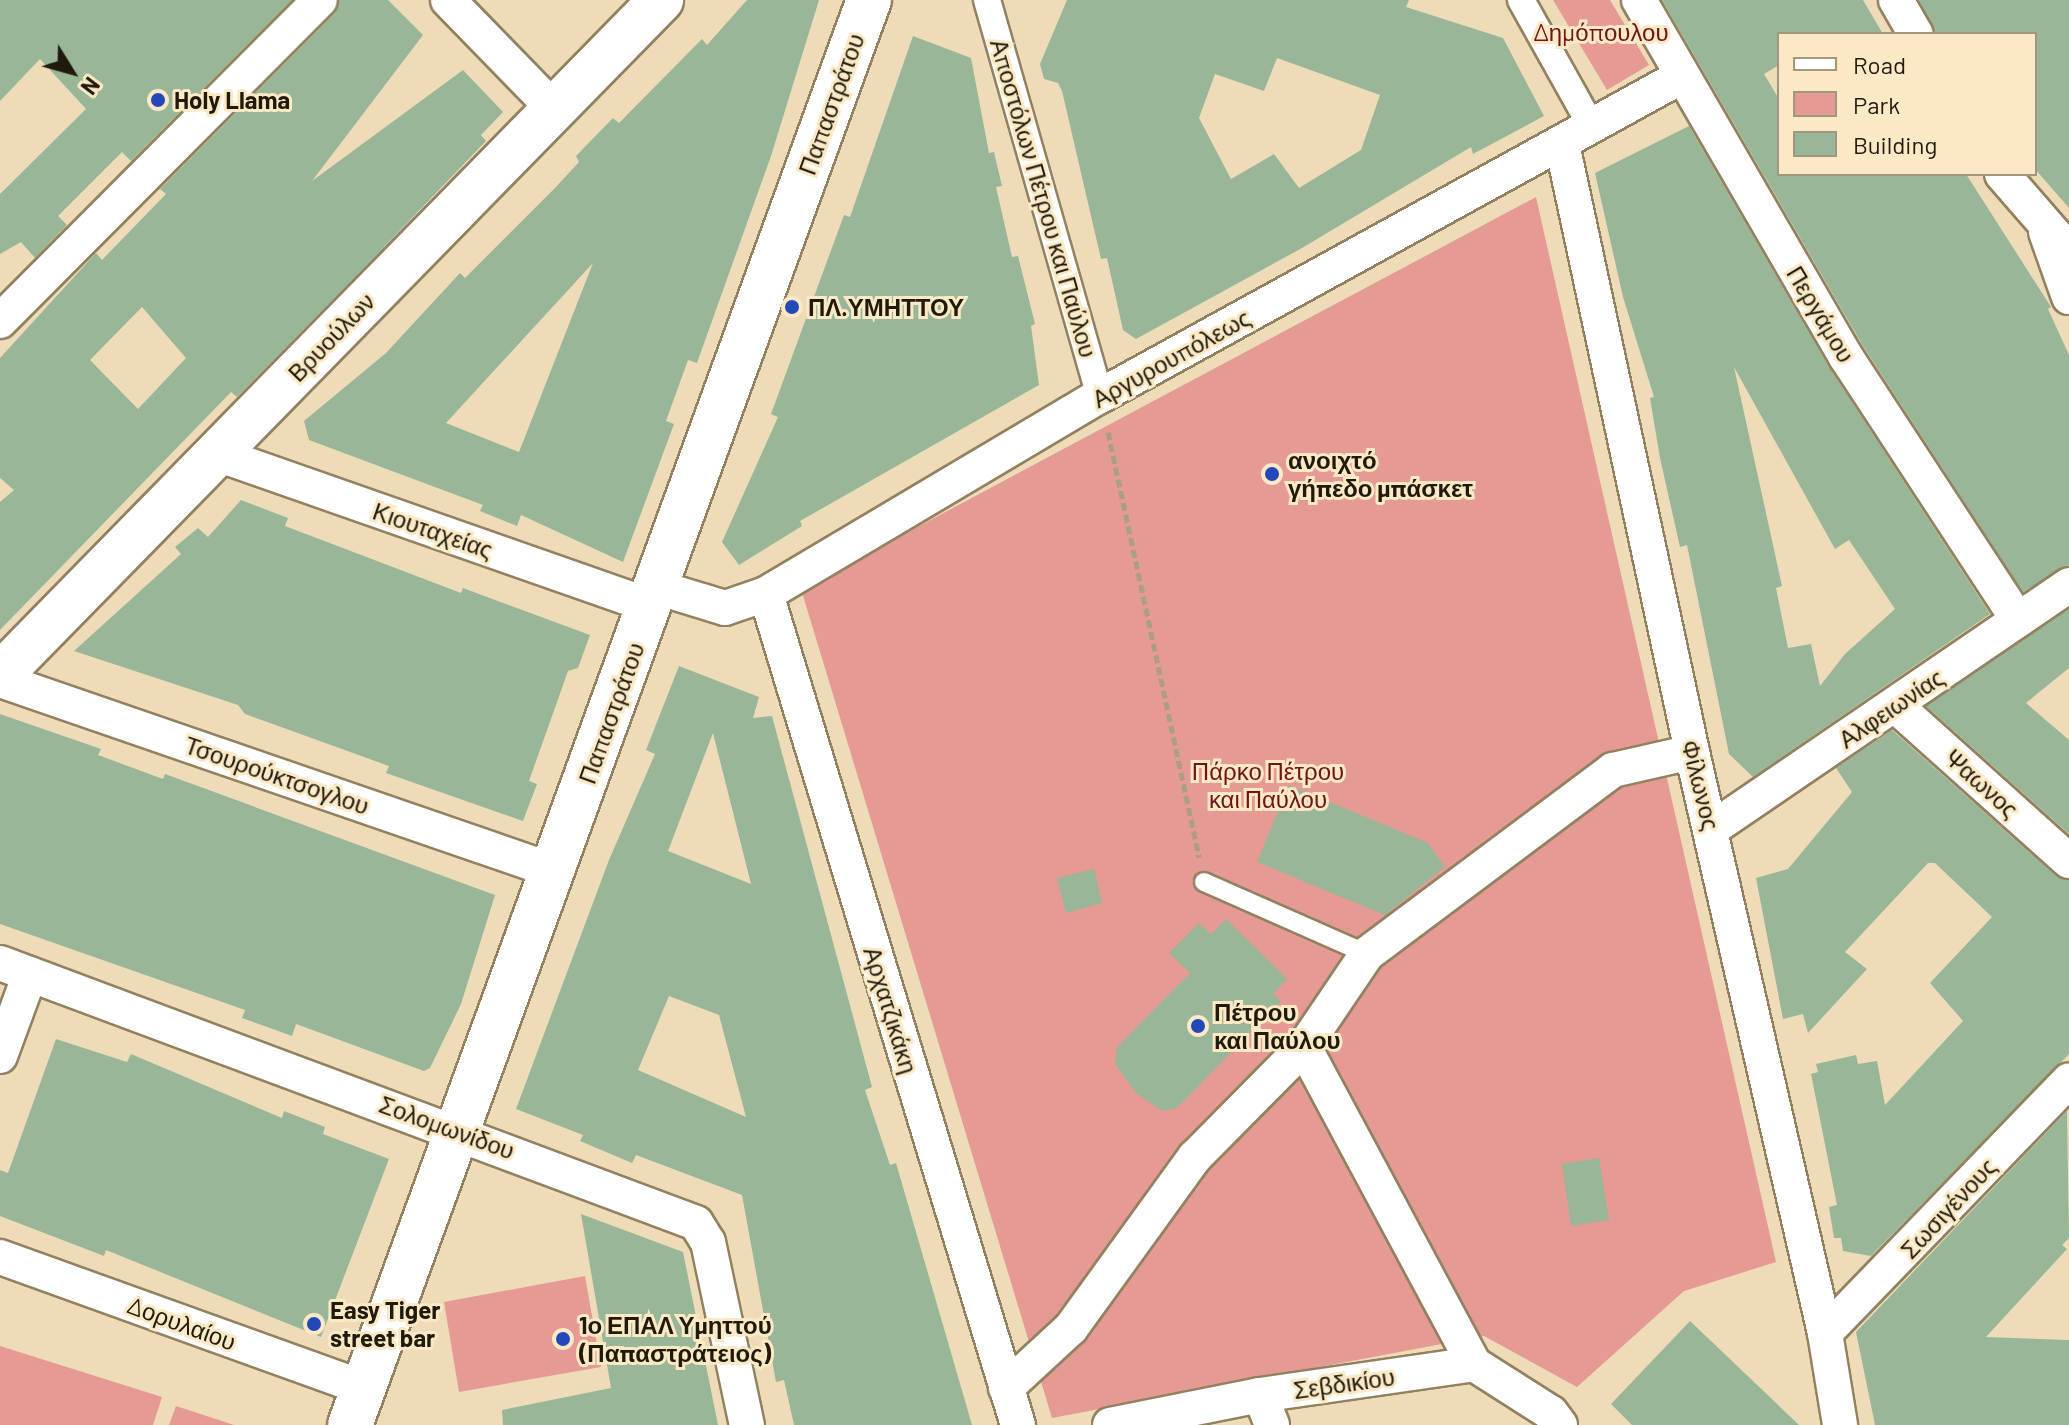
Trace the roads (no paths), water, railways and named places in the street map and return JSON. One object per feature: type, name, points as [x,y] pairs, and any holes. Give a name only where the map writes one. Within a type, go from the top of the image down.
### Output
[{"type":"street","points":[[0,321],[320,0]]},
{"type":"street","points":[[448,0],[554,109]]},
{"type":"street","name":"Βρυούλων","points":[[0,677],[661,0]]},
{"type":"street","name":"Παπαστράτου","points":[[357,1407],[869,0]]},
{"type":"street","name":"Αποστόλων Πέτρου και Παύλου","points":[[987,0],[1100,396]]},
{"type":"street","points":[[1521,0],[1592,127]]},
{"type":"street","name":"Περγάμου","points":[[1639,0],[1846,357],[2018,620]]},
{"type":"street","points":[[1896,0],[1915,32]]},
{"type":"street","name":"Αργυρουπόλεως","points":[[653,596],[725,608],[766,594],[1100,396],[1682,76]]},
{"type":"street","name":"Φίλωνος","points":[[1562,144],[1692,752],[1713,828],[1825,1333],[1840,1425]]},
{"type":"street","points":[[2004,176],[2045,228],[2069,251]]},
{"type":"street","points":[[2045,228],[2069,297]]},
{"type":"street","name":"Κιουταχείας","points":[[217,454],[653,596]]},
{"type":"street","name":"Αλφειωνίας","points":[[1713,828],[1896,706],[2069,585]]},
{"type":"street","name":"Αρχατζικάκη","points":[[766,594],[1018,1425]]},
{"type":"street","name":"Τσουρούκτσογλου","points":[[0,677],[554,871]]},
{"type":"street","name":"Ψαωνος","points":[[1896,706],[2069,861]]},
{"type":"street","points":[[1006,1388],[1071,1328],[1195,1157],[1304,1047],[1367,954],[1613,770],[1692,752]]},
{"type":"street","points":[[0,1056],[15,968]]},
{"type":"street","name":"Σολομωνίδου","points":[[15,968],[459,1131],[696,1223],[708,1242],[747,1425]]},
{"type":"street","points":[[1304,1047],[1474,1364],[1551,1413],[1560,1425]]},
{"type":"street","name":"Σωσιγένους","points":[[1825,1333],[2069,1080]]},
{"type":"street","name":"Δορυλαίου","points":[[0,1257],[357,1407]]},
{"type":"street","name":"Σεβδικίου","points":[[1110,1425],[1266,1410],[1474,1364]]},
{"type":"lane","points":[[1204,882],[1367,954]]},
{"type":"place","name":"Holy Llama","points":[[158,100]]},
{"type":"place","name":"ΠΛ.ΥΜΗΤΤΟΥ","points":[[792,307]]},
{"type":"place","name":"ανοιχτό γήπεδο μπάσκετ","points":[[1272,474]]},
{"type":"place","name":"Πέτρου και Παύλου","points":[[1198,1026]]},
{"type":"place","name":"Easy Tiger street bar","points":[[314,1324]]},
{"type":"place","name":"1ο ΕΠΑΛ Υμηττού (Παπαστράτειος)","points":[[563,1339]]},
{"type":"park label","name":"Δημόπουλου","points":[[1601,32]]},
{"type":"park label","name":"Πάρκο Πέτρου και Παύλου","points":[[1268,785]]}]
